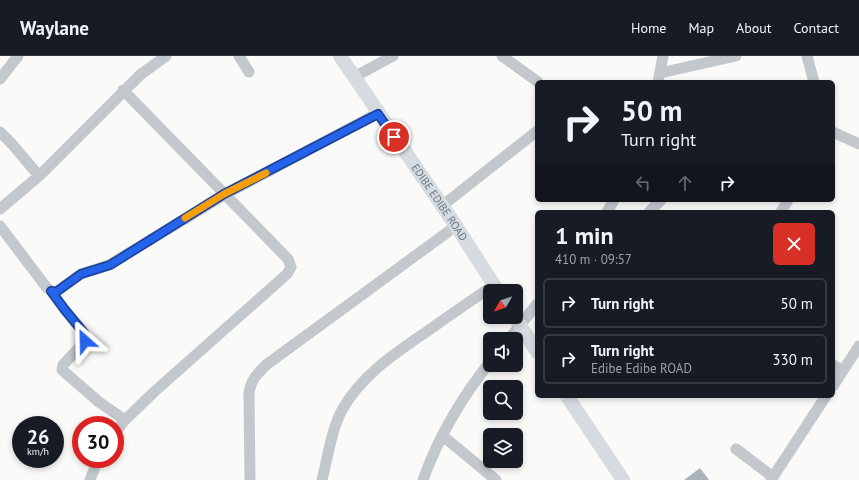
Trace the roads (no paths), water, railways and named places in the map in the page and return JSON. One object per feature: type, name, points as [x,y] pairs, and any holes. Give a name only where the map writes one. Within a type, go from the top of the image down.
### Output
[{"type":"main road","name":"EDIBE EDIBE ROAD","points":[[340,56],[378,114],[456,226],[493,284]]},
{"type":"main road","points":[[519,324],[535,349]]},
{"type":"main road","points":[[568,398],[622,480]]},
{"type":"street","points":[[0,79],[18,56]]},
{"type":"street","points":[[0,209],[39,176],[123,90],[140,75],[166,56]]},
{"type":"street","points":[[239,56],[249,72]]},
{"type":"street","points":[[354,77],[393,56]]},
{"type":"street","points":[[502,56],[535,80]]},
{"type":"street","points":[[663,56],[659,78],[736,56]]},
{"type":"street","points":[[806,56],[813,80]]},
{"type":"street","points":[[0,226],[47,288],[81,329],[85,341],[63,365],[62,370],[98,402],[125,420],[154,392],[287,274],[291,267],[288,259],[123,90]]},
{"type":"street","points":[[51,291],[56,292],[81,274],[110,265],[224,194],[378,114]]},
{"type":"street","points":[[0,132],[39,176]]},
{"type":"street","points":[[442,206],[535,133]]},
{"type":"street","points":[[835,133],[859,144]]},
{"type":"street","points":[[651,210],[659,202]]},
{"type":"street","points":[[250,480],[248,394],[249,386],[253,379],[266,365],[456,226]]},
{"type":"street","points":[[322,480],[334,433],[342,412],[349,399],[366,379],[390,357],[483,296]]},
{"type":"street","points":[[523,316],[535,306]]},
{"type":"street","points":[[835,379],[838,368],[859,346]]},
{"type":"street","points":[[423,480],[447,426],[473,382],[483,370]]},
{"type":"street","points":[[736,449],[772,478],[825,398]]},
{"type":"street","points":[[443,436],[496,480]]},
{"type":"street","points":[[90,480],[95,468]]}]
